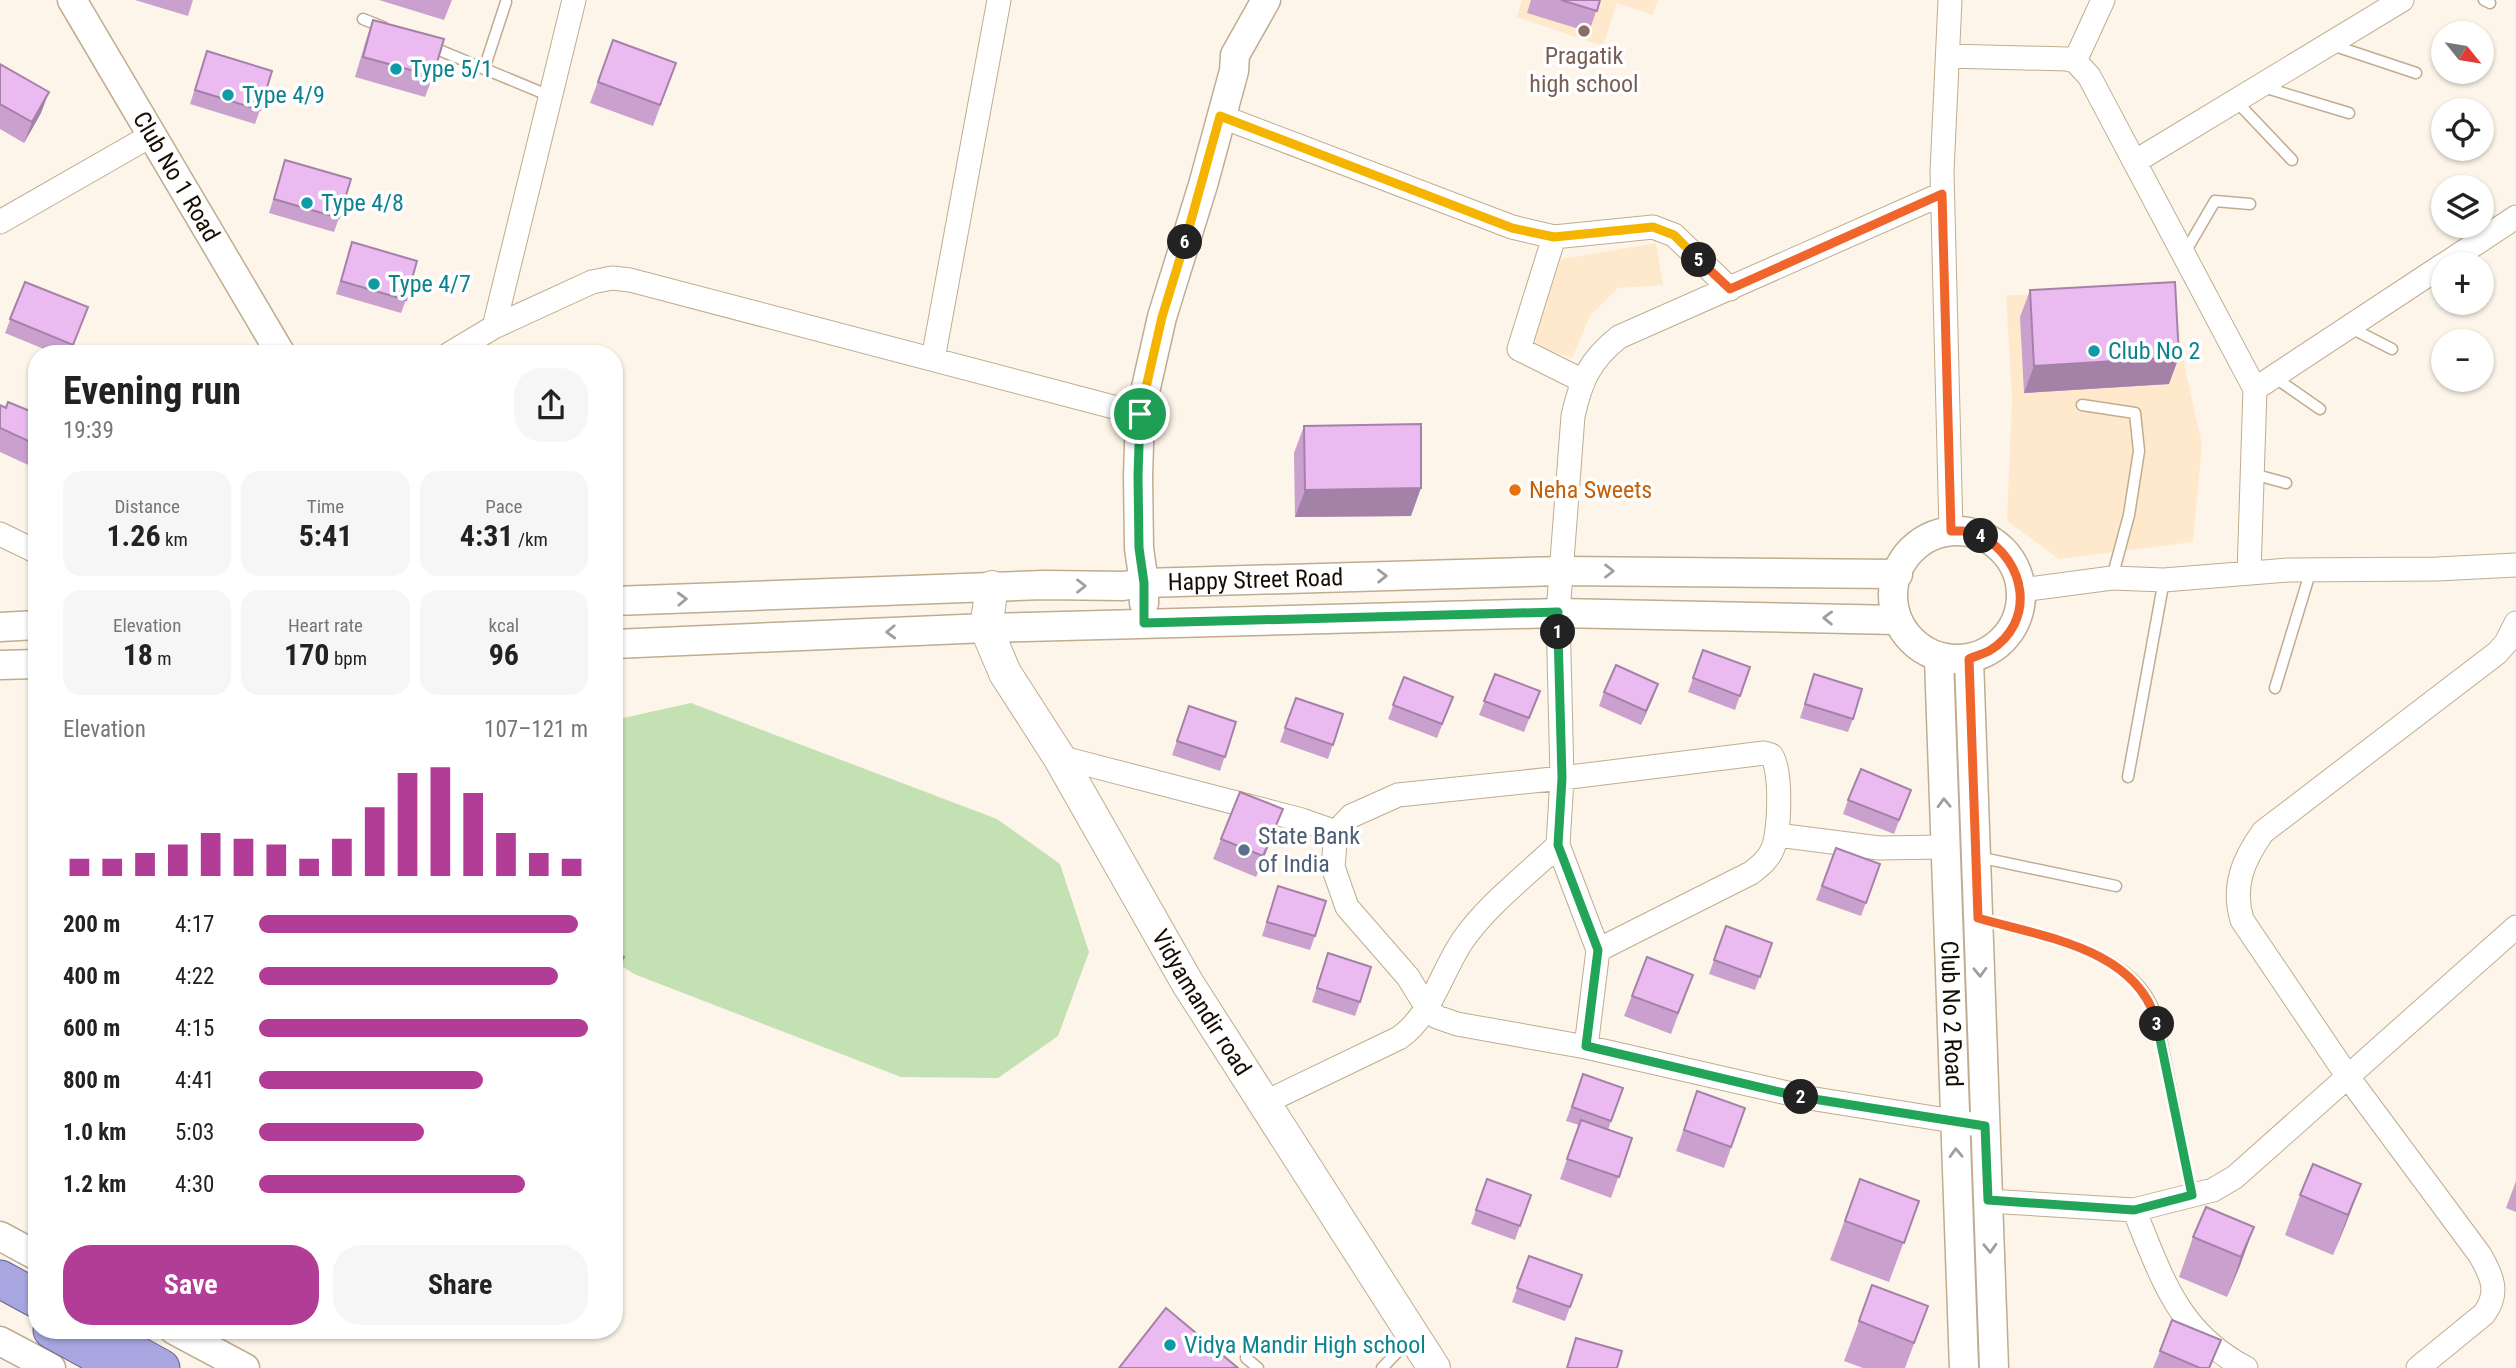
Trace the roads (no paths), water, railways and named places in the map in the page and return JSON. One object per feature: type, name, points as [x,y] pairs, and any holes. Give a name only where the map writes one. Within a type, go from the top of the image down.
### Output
[{"type":"highway","points":[[0,1279],[28,1294]]},
{"type":"highway","points":[[0,1301],[28,1316]]},
{"type":"highway","points":[[68,1339],[121,1368]]},
{"type":"highway","points":[[108,1339],[161,1368]]},
{"type":"main road","points":[[986,628],[992,587]]},
{"type":"main road","name":"Vidyamandir road","points":[[986,628],[1005,673],[1059,757],[1188,984],[1434,1368]]},
{"type":"street","name":"Club No 1 Road","points":[[72,0],[276,345]]},
{"type":"street","points":[[494,327],[574,0]]},
{"type":"street","points":[[933,359],[999,0]]},
{"type":"street","points":[[1144,623],[1144,583],[1139,548],[1140,414],[1162,317],[1203,185],[1234,71],[1235,55],[1266,0]]},
{"type":"street","points":[[1950,0],[1942,194],[1951,531]]},
{"type":"street","points":[[2075,61],[2103,0]]},
{"type":"street","points":[[2136,161],[2402,0]]},
{"type":"street","points":[[1948,56],[2075,61],[2089,76],[2185,254],[2265,383],[2253,474],[2249,573]]},
{"type":"street","points":[[1220,116],[1512,228],[1554,237],[1653,227],[1662,229],[1674,235],[1730,289]]},
{"type":"street","points":[[0,222],[152,135]]},
{"type":"street","points":[[1586,1046],[1598,950],[1558,845],[1562,778],[1558,612],[1573,416],[1587,370],[1600,352],[1619,337],[1942,194]]},
{"type":"street","points":[[2466,252],[2516,217]]},
{"type":"street","points":[[1554,237],[1519,349],[1583,381]]},
{"type":"street","points":[[2265,383],[2431,276]]},
{"type":"street","points":[[464,345],[494,327],[592,282],[612,278],[630,280],[1140,414]]},
{"type":"street","points":[[1951,531],[1982,536],[1999,547],[2012,563],[2021,590],[2015,621],[2004,638],[1989,651],[1969,659],[1940,659],[1908,639],[1897,620],[1892,598],[1898,575],[1905,557],[1921,541],[1951,531]]},
{"type":"street","points":[[0,534],[28,548]]},
{"type":"street","points":[[2021,590],[2112,578],[2164,580],[2311,570],[2516,565]]},
{"type":"street","name":"Happy Street Road","points":[[623,601],[1562,571],[1898,575]]},
{"type":"street","points":[[1037,626],[1044,586]]},
{"type":"street","points":[[930,630],[938,589]]},
{"type":"street","name":"Happy Street Road","points":[[623,644],[1037,626],[1558,612],[1897,620]]},
{"type":"street","points":[[2418,1368],[2484,1314],[2490,1306],[2494,1286],[2491,1275],[2480,1255],[2348,1077],[2242,920],[2237,904],[2238,887],[2250,849],[2263,832],[2497,653],[2506,643],[2516,623]]},
{"type":"street","points":[[0,627],[28,625]]},
{"type":"street","name":"Club No 2 Road","points":[[1940,659],[1964,1368]]},
{"type":"street","name":"Club No 2 Road","points":[[1969,659],[1994,1368]]},
{"type":"street","points":[[0,665],[28,664]]},
{"type":"street","points":[[1598,950],[1752,873],[1764,862],[1773,850],[1777,835],[1777,767],[1771,755],[1764,753],[1398,795],[1351,816],[1336,832],[1333,867],[1347,906],[1408,977],[1427,1008],[1437,1017],[1457,1024],[1586,1046],[1808,1098],[1985,1126]]},
{"type":"street","points":[[1059,757],[1336,832]]},
{"type":"street","points":[[1777,835],[1879,848],[1945,847]]},
{"type":"street","points":[[1264,1103],[1411,1030],[1427,1008],[1453,956],[1476,923],[1558,845]]},
{"type":"street","points":[[1988,1200],[2134,1210],[2213,1190],[2235,1177],[2516,927]]},
{"type":"street","points":[[2134,1210],[2171,1298],[2210,1344],[2246,1368]]},
{"type":"street","points":[[0,1236],[28,1251]]},
{"type":"street","points":[[191,1339],[245,1368]]},
{"type":"street","points":[[0,1341],[51,1368]]},
{"type":"lane","points":[[484,69],[506,2]]},
{"type":"lane","points":[[363,19],[400,34]]},
{"type":"lane","points":[[412,39],[550,96]]},
{"type":"lane","points":[[2330,44],[2416,73]]},
{"type":"lane","points":[[2261,86],[2349,113]]},
{"type":"lane","points":[[2235,101],[2292,160]]},
{"type":"lane","points":[[2185,254],[2215,201],[2250,204]]},
{"type":"lane","points":[[2349,327],[2392,349]]},
{"type":"lane","points":[[2265,383],[2320,409]]},
{"type":"lane","points":[[2082,405],[2135,413],[2139,451],[2129,514],[2112,578]]},
{"type":"lane","points":[[2253,474],[2286,483]]},
{"type":"lane","points":[[2275,688],[2311,570]]},
{"type":"lane","points":[[2128,776],[2164,580]]},
{"type":"lane","points":[[1976,857],[2116,886]]},
{"type":"lane","points":[[1978,918],[2089,950],[2130,978],[2143,991],[2153,1007],[2159,1029],[2192,1195]]},
{"type":"lane","points":[[1382,1368],[1413,1335]]},
{"type":"lane","points":[[1246,1358],[1258,1368]]},
{"type":"place","name":"Pragatik high school","points":[[1584,31]]},
{"type":"place","name":"Type 5/1","points":[[396,69]]},
{"type":"place","name":"Type 4/9","points":[[228,95]]},
{"type":"place","name":"Type 4/8","points":[[307,203]]},
{"type":"place","name":"Type 4/7","points":[[374,284]]},
{"type":"place","name":"Club No 2","points":[[2094,351]]},
{"type":"place","name":"Neha Sweets","points":[[1515,490]]},
{"type":"place","name":"State Bank of India","points":[[1244,850]]},
{"type":"place","name":"Vidya Mandir High school","points":[[1170,1345]]}]
